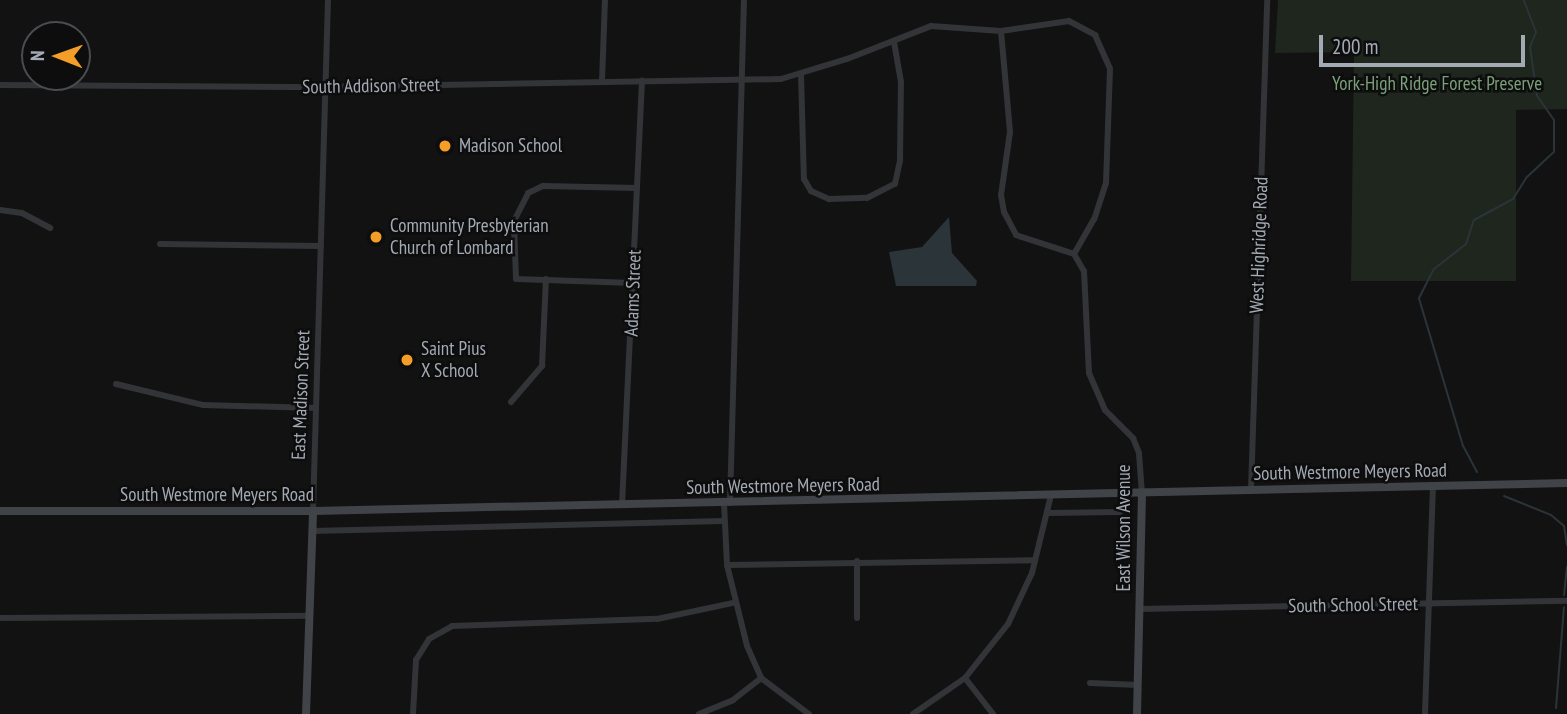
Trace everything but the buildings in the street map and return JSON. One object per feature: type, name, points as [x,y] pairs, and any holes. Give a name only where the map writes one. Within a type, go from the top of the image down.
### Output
[{"type":"street","name":"East Madison Street","points":[[306,714],[328,0]]},
{"type":"street","points":[[602,81],[605,0]]},
{"type":"street","points":[[744,0],[727,503],[724,521],[727,565],[733,603],[761,678],[808,714]]},
{"type":"street","name":"West Highridge Road","points":[[1251,490],[1267,0]]},
{"type":"street","name":"South Addison Street","points":[[0,85],[326,87],[741,79],[801,74],[943,24],[1001,31],[1056,20],[1082,26],[1095,35],[1109,61],[1109,153],[1100,205],[1074,254]]},
{"type":"street","points":[[1001,31],[1010,132],[1002,195],[1004,212],[1016,235],[1074,254]]},
{"type":"street","points":[[801,74],[804,179],[822,197],[865,198],[894,184],[900,165],[901,82],[894,42]]},
{"type":"street","name":"Adams Street","points":[[622,505],[642,80]]},
{"type":"street","points":[[633,283],[516,279],[515,216],[528,193],[553,185],[637,188]]},
{"type":"street","points":[[0,210],[22,213],[50,228]]},
{"type":"street","points":[[160,244],[321,246]]},
{"type":"street","name":"East Wilson Avenue","points":[[1074,254],[1088,284],[1088,373],[1105,410],[1133,438],[1139,453],[1142,494],[1137,714]]},
{"type":"street","points":[[511,402],[542,366],[546,279]]},
{"type":"street","points":[[116,384],[203,405],[316,408]]},
{"type":"street","name":"South Westmore Meyers Road","points":[[0,511],[313,511],[1567,483]]},
{"type":"street","points":[[1425,714],[1433,486]]},
{"type":"street","points":[[913,714],[965,678],[1008,624],[1035,560],[1051,495]]},
{"type":"street","points":[[1048,513],[1120,512]]},
{"type":"street","points":[[312,531],[724,521]]},
{"type":"street","points":[[727,565],[1035,560]]},
{"type":"street","points":[[857,561],[857,618]]},
{"type":"street","name":"South School Street","points":[[1139,609],[1567,601]]},
{"type":"street","points":[[413,714],[412,673],[422,647],[441,631],[469,624],[657,619],[733,603]]},
{"type":"street","points":[[0,618],[309,616]]},
{"type":"street","points":[[413,641],[422,647]]},
{"type":"street","points":[[699,714],[733,700],[761,678]]},
{"type":"street","points":[[965,678],[993,714]]},
{"type":"street","points":[[1090,683],[1138,685]]},
{"type":"green space","name":"York-High Ridge Forest Preserve","points":[[1278,0],[1567,0],[1567,109],[1516,110],[1516,281],[1351,281],[1354,52],[1275,53]]},
{"type":"shaded area","points":[[949,217],[952,253],[977,281],[976,286],[896,286],[889,252],[922,247]]},
{"type":"waterway","points":[[1477,472],[1463,446],[1419,298],[1434,269],[1466,244],[1474,220],[1513,199],[1527,177],[1554,152],[1554,120],[1537,96],[1530,47],[1536,32],[1524,0]]},
{"type":"waterway","points":[[1504,496],[1551,515],[1564,526],[1567,545]]},
{"type":"waterway","points":[[1564,595],[1567,567]]},
{"type":"waterway","points":[[1556,708],[1564,607]]},
{"type":"place","name":"Madison School","points":[[445,146]]},
{"type":"place","name":"Community Presbyterian Church of Lombard","points":[[376,237]]},
{"type":"place","name":"Saint Pius X School","points":[[407,360]]}]
